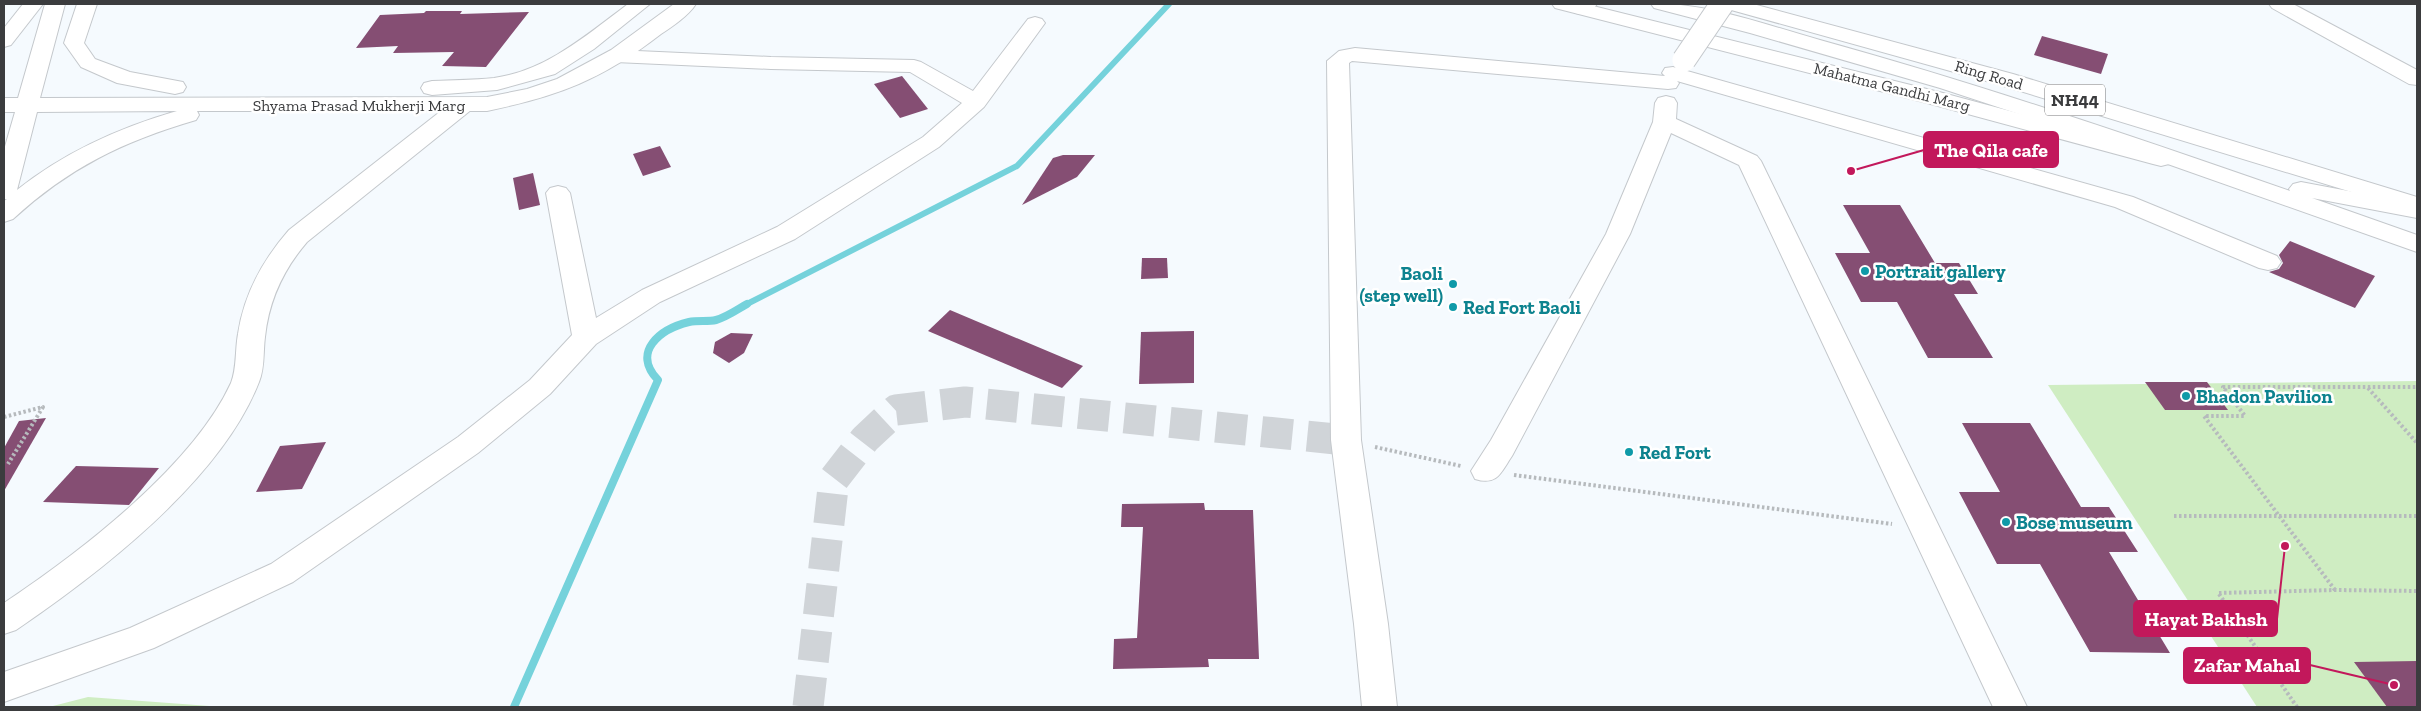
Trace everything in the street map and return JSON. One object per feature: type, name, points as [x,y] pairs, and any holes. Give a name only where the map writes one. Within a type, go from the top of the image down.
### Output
[{"type":"main road","points":[[4,41],[33,4]]},
{"type":"main road","points":[[4,192],[46,43],[52,10],[56,4]]},
{"type":"main road","points":[[46,43],[87,4]]},
{"type":"main road","points":[[87,4],[74,43],[88,63],[124,78],[174,87]]},
{"type":"main road","name":"Shyama Prasad Mukherji Marg","points":[[31,96],[174,87],[441,88],[497,84],[547,69],[587,45],[617,12],[640,4]]},
{"type":"main road","name":"Shyama Prasad Mukherji Marg","points":[[31,96],[224,106],[486,104],[532,95],[574,80],[615,56],[667,12],[686,4]]},
{"type":"main road","name":"Mahatma Gandhi Marg","points":[[1562,4],[1585,6],[2220,174]]},
{"type":"main road","name":"Mahatma Gandhi Marg","points":[[1661,4],[1768,30],[1965,88],[2114,136],[2417,244]]},
{"type":"main road","points":[[1486,471],[1502,448],[1618,234],[1664,122],[1675,72],[1722,4]]},
{"type":"main road","name":"Ring Road","points":[[1731,4],[2005,79],[2417,205]]},
{"type":"main road","points":[[2279,4],[2417,79]]},
{"type":"main road","points":[[4,687],[142,638],[282,573],[379,508],[468,444],[540,387],[586,337],[651,296],[786,233],[931,142],[976,102],[1035,23]]},
{"type":"main road","points":[[1379,707],[1371,624],[1346,440],[1338,61],[1346,55],[1675,72],[2124,202],[2268,262]]},
{"type":"main road","points":[[615,56],[771,63],[908,65],[918,67],[976,102]]},
{"type":"main road","points":[[4,87],[31,96]]},
{"type":"main road","points":[[4,105],[31,96]]},
{"type":"main road","points":[[4,620],[69,576],[151,504],[203,448],[245,380],[253,318],[265,282],[278,257],[298,236],[463,105]]},
{"type":"main road","points":[[4,214],[30,189],[80,155],[153,125],[224,106]]},
{"type":"main road","points":[[1664,122],[1749,161],[2010,707]]},
{"type":"main road","points":[[2114,136],[2258,156]]},
{"type":"main road","points":[[2220,174],[2417,211]]},
{"type":"main road","points":[[558,193],[586,337]]},
{"type":"path","points":[[2335,590],[2204,416],[2245,416],[2223,387],[2417,387]]},
{"type":"path","points":[[2367,387],[2417,443]]},
{"type":"path","points":[[4,417],[43,407],[8,464]]},
{"type":"path","points":[[1346,440],[1486,471],[1923,528]]},
{"type":"path","points":[[2174,516],[2417,516]]},
{"type":"path","points":[[2297,707],[2219,593],[2335,590],[2417,591]]},
{"type":"green space","points":[[2417,381],[2417,707],[2257,707],[2048,385]]},
{"type":"green space","points":[[88,697],[223,707],[49,707]]},
{"type":"building","points":[[426,11],[462,11],[460,14],[529,12],[486,67],[442,66],[454,52],[393,53],[398,46],[356,48],[380,15],[424,13]]},
{"type":"building","points":[[2042,36],[2108,54],[2101,74],[2034,55]]},
{"type":"building","points":[[902,76],[928,109],[900,118],[874,84]]},
{"type":"building","points":[[660,146],[671,167],[643,176],[633,154]]},
{"type":"building","points":[[1063,155],[1095,155],[1077,177],[1022,205],[1053,158]]},
{"type":"building","points":[[533,173],[540,205],[519,210],[513,178]]},
{"type":"building","points":[[1843,205],[1900,205],[1935,263],[1959,263],[1978,294],[1954,294],[1993,358],[1928,358],[1897,302],[1861,302],[1835,253],[1870,253]]},
{"type":"building","points":[[2290,241],[2375,276],[2355,308],[2269,272],[2279,269],[2283,263],[2279,255]]},
{"type":"building","points":[[1142,258],[1167,258],[1168,278],[1141,279]]},
{"type":"building","points":[[950,310],[1083,366],[1062,388],[928,331]]},
{"type":"building","points":[[1194,331],[1194,383],[1139,384],[1141,332]]},
{"type":"building","points":[[731,333],[753,334],[744,353],[729,363],[713,353],[715,342]]},
{"type":"building","name":"Bhadon Pavilion","points":[[2145,382],[2207,382],[2228,410],[2165,410]]},
{"type":"building","points":[[46,418],[4,491],[4,448],[19,421]]},
{"type":"building","points":[[1962,423],[2030,423],[2081,507],[2109,507],[2138,552],[2109,552],[2170,653],[2090,652],[2040,564],[1997,564],[1959,492],[2000,492]]},
{"type":"building","points":[[326,442],[302,489],[256,492],[280,446]]},
{"type":"building","points":[[76,466],[159,468],[129,505],[43,502]]},
{"type":"building","points":[[1204,503],[1205,510],[1253,510],[1259,659],[1208,659],[1209,667],[1113,669],[1114,639],[1137,638],[1143,527],[1121,527],[1122,504]]},
{"type":"building","points":[[2417,661],[2417,707],[2387,707],[2354,662]]},
{"type":"waterway","points":[[745,305],[1017,166],[1169,4]]},
{"type":"waterway","points":[[514,707],[658,380],[650,370],[647,360],[648,351],[652,343],[659,336],[678,325],[692,321],[716,320],[747,304]]},
{"type":"tunnel","points":[[808,707],[834,479],[865,439],[896,410],[965,402],[1346,440]]},
{"type":"place","name":"The Qila cafe","points":[[1851,171]]},
{"type":"place","name":"Portrait gallery","points":[[1865,271]]},
{"type":"place","name":"Baoli (step well)","points":[[1453,284]]},
{"type":"place","name":"Red Fort Baoli","points":[[1453,307]]},
{"type":"place","name":"Bhadon Pavilion","points":[[2186,396]]},
{"type":"place","name":"Red Fort","points":[[1629,452]]},
{"type":"place","name":"Bose museum","points":[[2006,522]]},
{"type":"place","name":"Hayat Bakhsh","points":[[2285,546]]},
{"type":"place","name":"Zafar Mahal","points":[[2394,685]]}]
